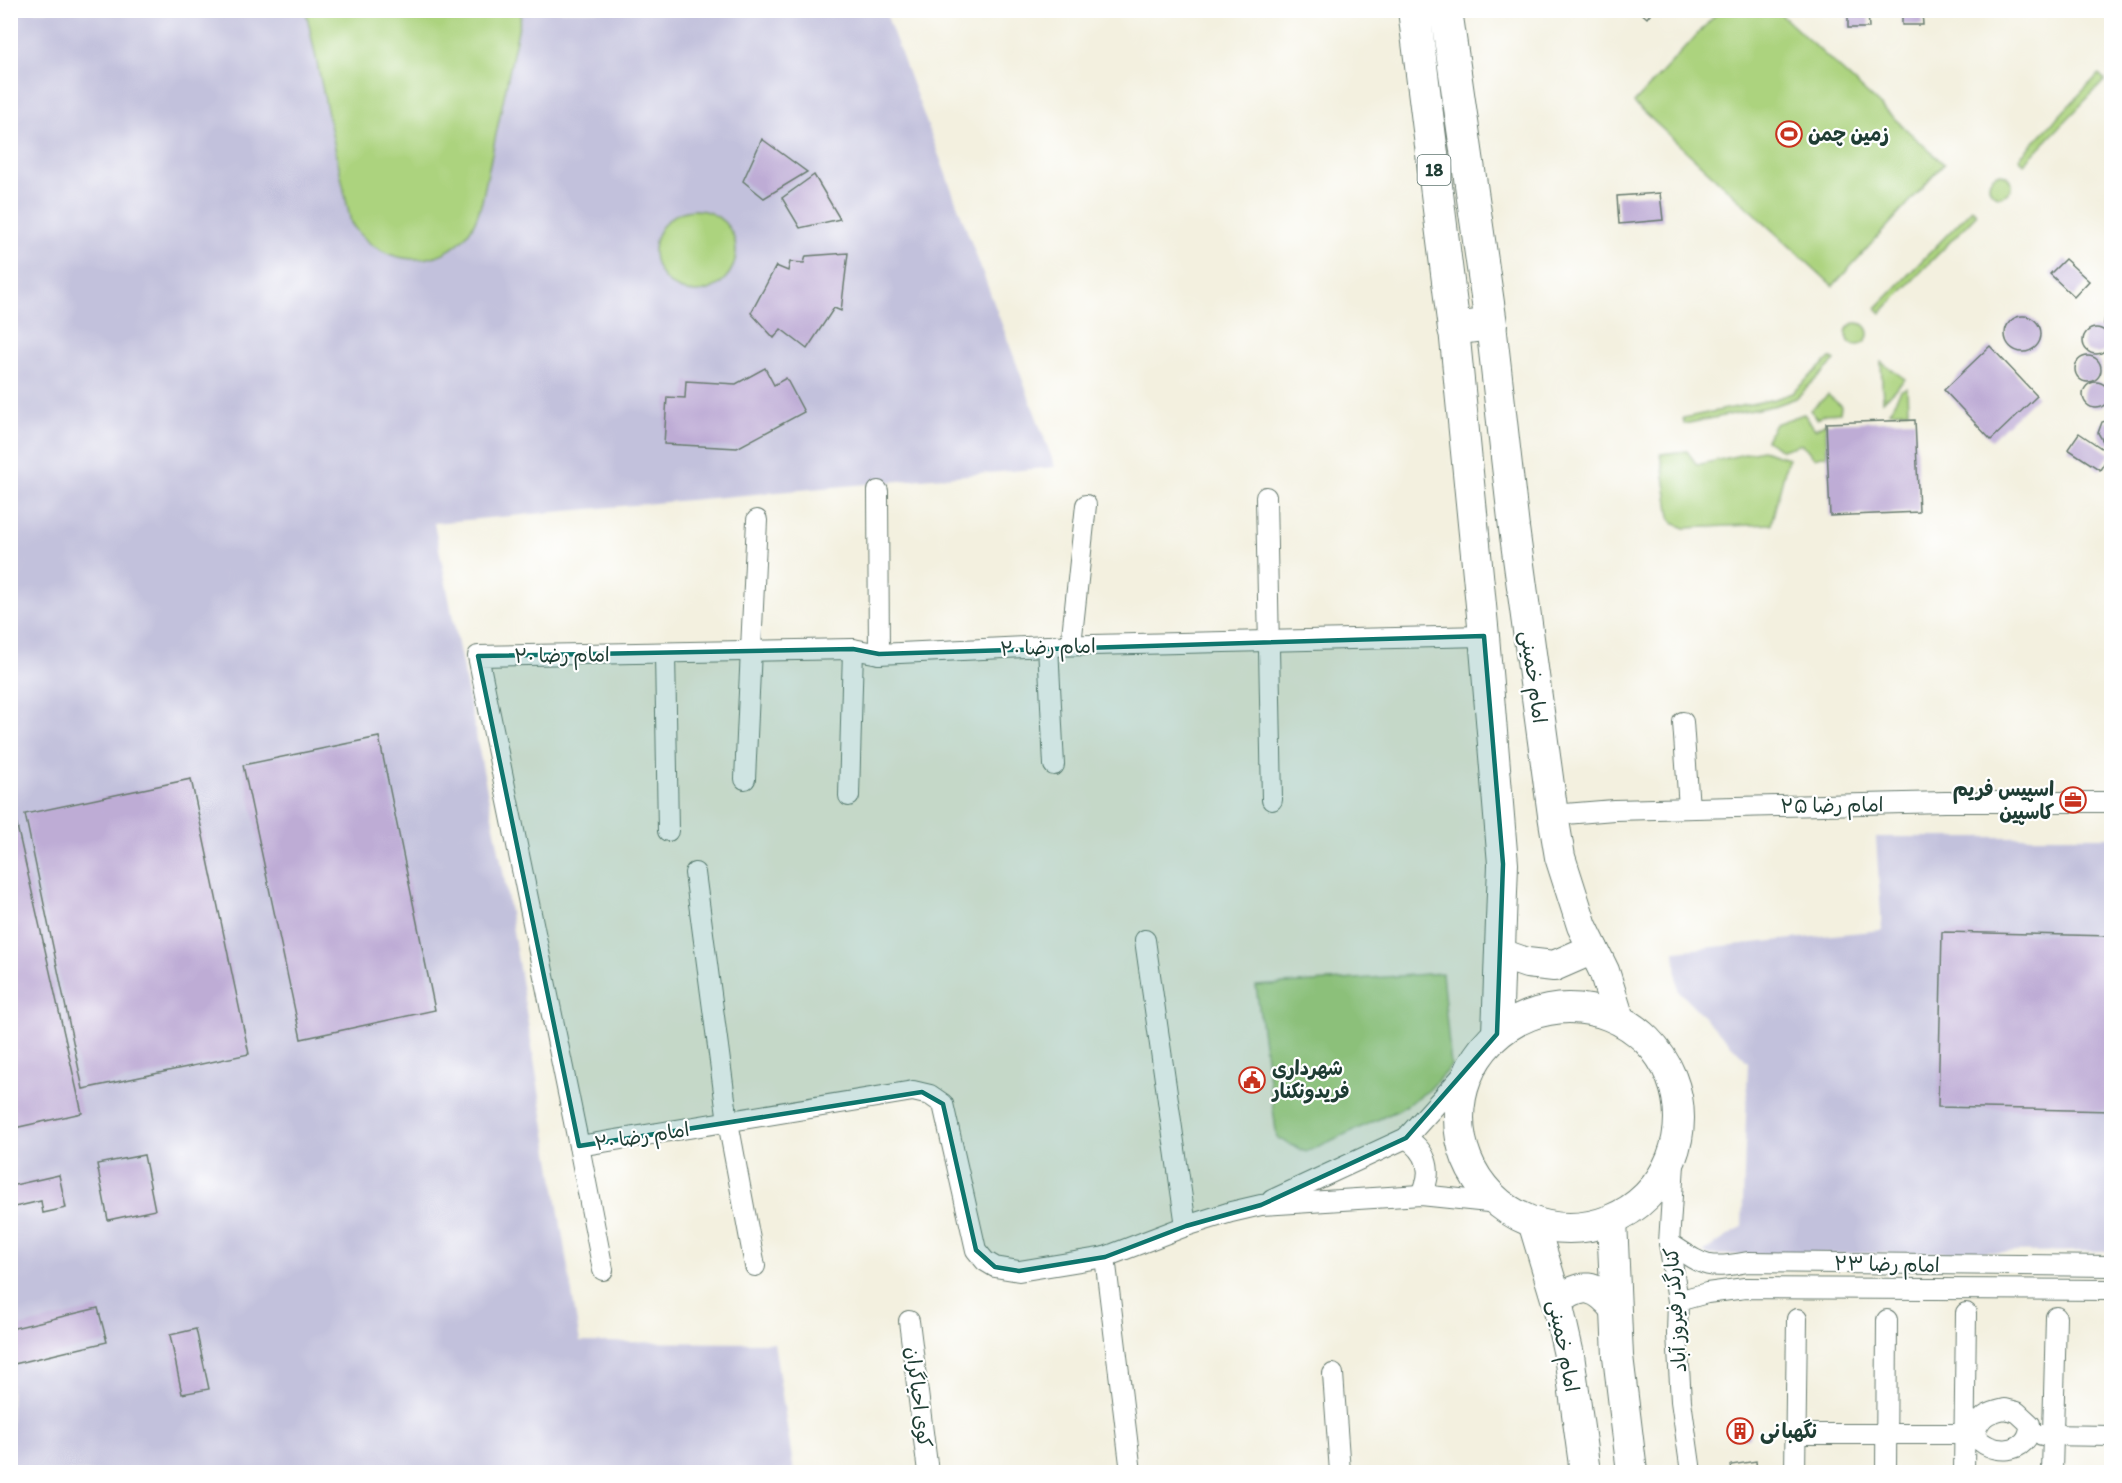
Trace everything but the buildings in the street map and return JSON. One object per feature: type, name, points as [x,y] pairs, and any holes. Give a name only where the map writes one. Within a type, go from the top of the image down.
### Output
[{"type":"highway","name":"18","points":[[1414,10],[1454,329]]},
{"type":"highway","name":"18","points":[[1446,10],[1491,324]]},
{"type":"highway","points":[[1454,329],[1491,324]]},
{"type":"main road","name":"امام خمینی","points":[[1491,324],[1513,517],[1560,857],[1582,926],[1604,971],[1619,1019]]},
{"type":"main road","points":[[1454,329],[1484,636],[1503,864],[1497,1034]]},
{"type":"main road","points":[[1501,954],[1527,963],[1554,966],[1593,949]]},
{"type":"main road","points":[[1560,1008],[1595,1010],[1619,1019],[1649,1042],[1670,1074],[1679,1110],[1675,1148],[1661,1178],[1640,1202],[1612,1220],[1586,1227],[1568,1228],[1533,1222],[1498,1203],[1474,1174],[1461,1138],[1460,1101],[1472,1065],[1497,1034],[1518,1019],[1543,1010],[1560,1008]]},
{"type":"main road","points":[[1612,1220],[1618,1356],[1632,1473]]},
{"type":"main road","name":"امام خمینی","points":[[1533,1222],[1557,1302],[1569,1355],[1585,1473]]},
{"type":"main road","points":[[1557,1302],[1574,1290],[1591,1287],[1603,1294],[1616,1308]]},
{"type":"street","points":[[879,491],[879,654]]},
{"type":"street","points":[[1266,497],[1272,800]]},
{"type":"street","points":[[1071,645],[1086,505]]},
{"type":"street","points":[[745,779],[757,520]]},
{"type":"street","name":"امام رضا ۲۰","points":[[1105,1257],[1019,1271],[995,1267],[986,1261],[976,1250],[943,1104],[930,1095],[913,1091],[579,1146],[478,656],[853,650],[879,654],[1071,645],[1484,636]]},
{"type":"street","points":[[1048,646],[1054,765]]},
{"type":"street","points":[[849,796],[853,650]]},
{"type":"street","points":[[665,653],[668,831]]},
{"type":"street","points":[[1683,722],[1689,808]]},
{"type":"street","name":"امام رضا ۲۵","points":[[1553,815],[1614,810],[1945,802],[2112,802]]},
{"type":"street","points":[[695,873],[728,1122],[755,1266]]},
{"type":"street","points":[[1145,940],[1186,1226]]},
{"type":"street","points":[[1261,1205],[1406,1138],[1472,1065]]},
{"type":"street","points":[[1406,1138],[1416,1144],[1428,1163],[1427,1185],[1422,1195]]},
{"type":"street","points":[[579,1146],[603,1270]]},
{"type":"street","name":"کنارگذر فیروز آباد","points":[[1675,1148],[1669,1243],[1678,1301],[1677,1334],[1681,1401],[1691,1473]]},
{"type":"street","points":[[1131,1473],[1105,1257],[1186,1226],[1261,1205],[1422,1195],[1498,1203]]},
{"type":"street","name":"امام رضا ۲۳","points":[[1669,1243],[1702,1264],[1722,1267],[1748,1262],[2112,1266]]},
{"type":"street","name":"امام رضا ۲۳","points":[[1678,1301],[1707,1293],[1745,1288],[2112,1290]]},
{"type":"street","points":[[1964,1473],[1969,1434],[1966,1313]]},
{"type":"street","points":[[2052,1473],[2056,1317]]},
{"type":"street","points":[[1795,1473],[1797,1319]]},
{"type":"street","points":[[1886,1473],[1887,1320]]},
{"type":"street","name":"کوی احیاگران","points":[[909,1321],[928,1473]]},
{"type":"street","points":[[1333,1374],[1340,1473]]},
{"type":"street","points":[[1796,1434],[1969,1434],[1999,1450],[2011,1449],[2023,1444],[2031,1435],[2030,1424],[2025,1418],[2005,1409],[1988,1414],[1969,1434]]},
{"type":"street","points":[[2031,1435],[2112,1436]]},
{"type":"highlighted area","points":[[1484,636],[1503,864],[1497,1034],[1406,1138],[1261,1205],[1186,1226],[1105,1257],[1019,1271],[995,1267],[976,1250],[943,1104],[922,1092],[579,1146],[478,656],[853,649],[879,654]]},
{"type":"shaded area","points":[[10,11],[885,11],[1055,467],[434,523],[504,876],[580,1342],[774,1343],[794,1472],[11,1472]]},
{"type":"shaded area","points":[[1876,837],[2111,837],[2111,1251],[1707,1255],[1703,1252],[1742,1227],[1748,1062],[1678,990],[1675,951],[1882,930]]},
{"type":"green space","points":[[306,11],[522,11],[480,206],[470,230],[450,250],[420,259],[389,254],[374,246],[351,223]]},
{"type":"green space","name":"زمین چمن","points":[[1719,11],[1777,11],[1944,164],[1833,286],[1634,103]]},
{"type":"green space","points":[[2099,74],[2105,80],[2024,164],[2019,158]]},
{"type":"green space","points":[[2000,174],[2008,177],[2011,185],[2008,193],[2000,196],[1992,193],[1989,185],[1992,177]]},
{"type":"green space","points":[[1972,209],[1977,214],[1881,313],[1876,308]]},
{"type":"green space","points":[[695,210],[711,213],[724,222],[733,235],[736,251],[733,267],[724,280],[711,289],[695,292],[679,289],[666,280],[657,267],[654,251],[657,235],[666,222],[679,213]]},
{"type":"green space","points":[[1857,323],[1865,326],[1868,334],[1865,342],[1857,345],[1849,342],[1846,334],[1849,326]]},
{"type":"green space","points":[[1830,358],[1835,361],[1796,398],[1777,405],[1684,424],[1683,418],[1775,399],[1792,393]]},
{"type":"green space","points":[[1881,362],[1905,379],[1883,401]]},
{"type":"green space","points":[[1907,388],[1908,411],[1889,412],[1901,390]]},
{"type":"green space","points":[[1828,395],[1841,406],[1840,413],[1825,414],[1817,419],[1810,410]]},
{"type":"green space","points":[[1804,414],[1815,429],[1826,423],[1827,455],[1814,458],[1801,444],[1782,450],[1766,440],[1775,424]]},
{"type":"green space","points":[[1762,450],[1788,458],[1771,524],[1685,528],[1673,523],[1670,517],[1661,454],[1687,451],[1697,465]]},
{"type":"green space","points":[[1442,973],[1451,1066],[1429,1090],[1399,1110],[1306,1152],[1277,1138],[1256,986]]},
{"type":"place","name":"زمین چمن","points":[[1789,134]]},
{"type":"place","name":"اسپیس فریم کاسپین","points":[[2073,800]]},
{"type":"place","name":"شهرداری فریدونکنار","points":[[1252,1080]]},
{"type":"place","name":"نگهبانی","points":[[1740,1431]]}]
